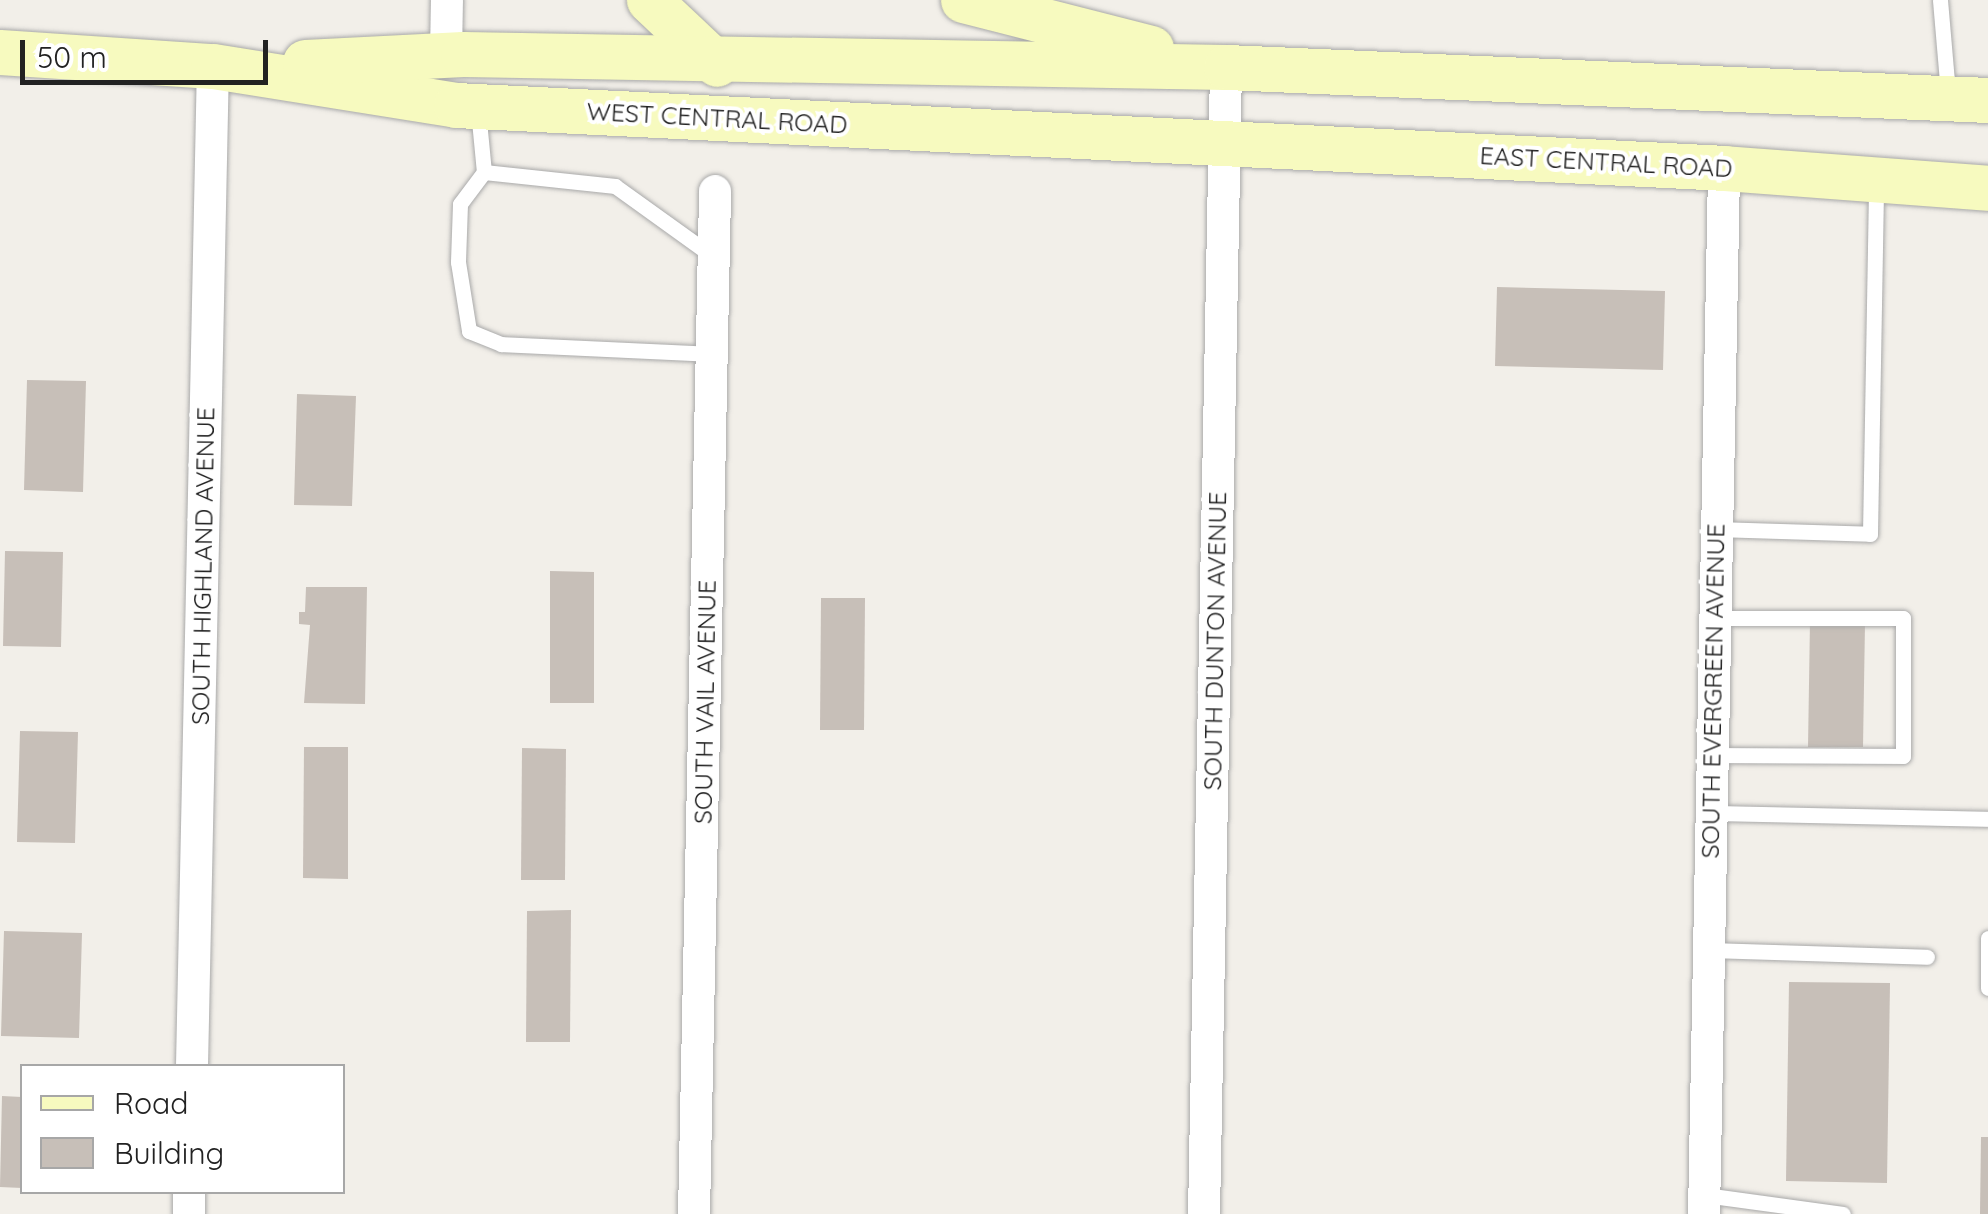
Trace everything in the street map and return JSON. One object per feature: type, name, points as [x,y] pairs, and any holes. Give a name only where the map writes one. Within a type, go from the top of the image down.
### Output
[{"type":"main road","points":[[648,0],[706,57],[830,123]]},
{"type":"main road","points":[[963,0],[1226,67],[1968,99]]},
{"type":"main road","name":"WEST CENTRAL ROAD","points":[[0,52],[213,66],[477,106],[1224,143]]},
{"type":"main road","name":"WEST CENTRAL ROAD","points":[[213,66],[446,55],[1226,67]]},
{"type":"main road","name":"EAST CENTRAL ROAD","points":[[1224,143],[1724,168],[1988,188]]},
{"type":"street","points":[[446,55],[447,0]]},
{"type":"street","name":"SOUTH HIGHLAND AVENUE","points":[[192,1064],[213,66]]},
{"type":"street","name":"SOUTH DUNTON AVENUE","points":[[1204,1214],[1226,67]]},
{"type":"street","name":"SOUTH EVERGREEN AVENUE","points":[[1704,1204],[1724,168]]},
{"type":"street","name":"SOUTH VAIL AVENUE","points":[[694,1214],[715,190]]},
{"type":"lane","points":[[1940,0],[1968,99]]},
{"type":"lane","points":[[477,106],[484,172],[460,204],[458,262],[469,331],[501,344],[712,354]]},
{"type":"lane","points":[[484,172],[615,186],[712,255]]},
{"type":"lane","points":[[1715,529],[1870,534],[1876,180]]},
{"type":"lane","points":[[1712,755],[1903,756],[1903,618],[1713,618]]},
{"type":"lane","points":[[1711,813],[1988,818]]},
{"type":"lane","points":[[1988,938],[1988,988]]},
{"type":"lane","points":[[1709,950],[1927,957]]},
{"type":"lane","points":[[1704,1204],[1844,1214]]},
{"type":"building","points":[[1497,287],[1665,291],[1663,370],[1495,366]]},
{"type":"building","points":[[27,380],[86,381],[83,492],[24,490]]},
{"type":"building","points":[[297,394],[356,396],[352,506],[294,505]]},
{"type":"building","points":[[5,551],[63,552],[61,647],[3,646]]},
{"type":"building","points":[[550,571],[594,572],[594,703],[550,703]]},
{"type":"building","points":[[306,587],[367,587],[365,704],[304,703],[310,625],[299,624],[299,612],[305,612]]},
{"type":"building","points":[[821,598],[865,598],[864,730],[820,730]]},
{"type":"building","points":[[1810,621],[1865,623],[1863,747],[1808,747]]},
{"type":"building","points":[[20,731],[78,732],[75,843],[17,842]]},
{"type":"building","points":[[304,747],[348,747],[348,879],[303,878]]},
{"type":"building","points":[[522,748],[566,749],[565,880],[521,880]]},
{"type":"building","points":[[571,910],[570,1042],[526,1042],[527,911]]},
{"type":"building","points":[[4,931],[82,933],[79,1038],[1,1036]]},
{"type":"building","points":[[1789,982],[1890,983],[1887,1183],[1786,1181]]},
{"type":"building","points":[[2,1096],[20,1097],[20,1188],[0,1187]]},
{"type":"building","points":[[1981,1137],[1988,1137],[1988,1214],[1980,1214]]}]
